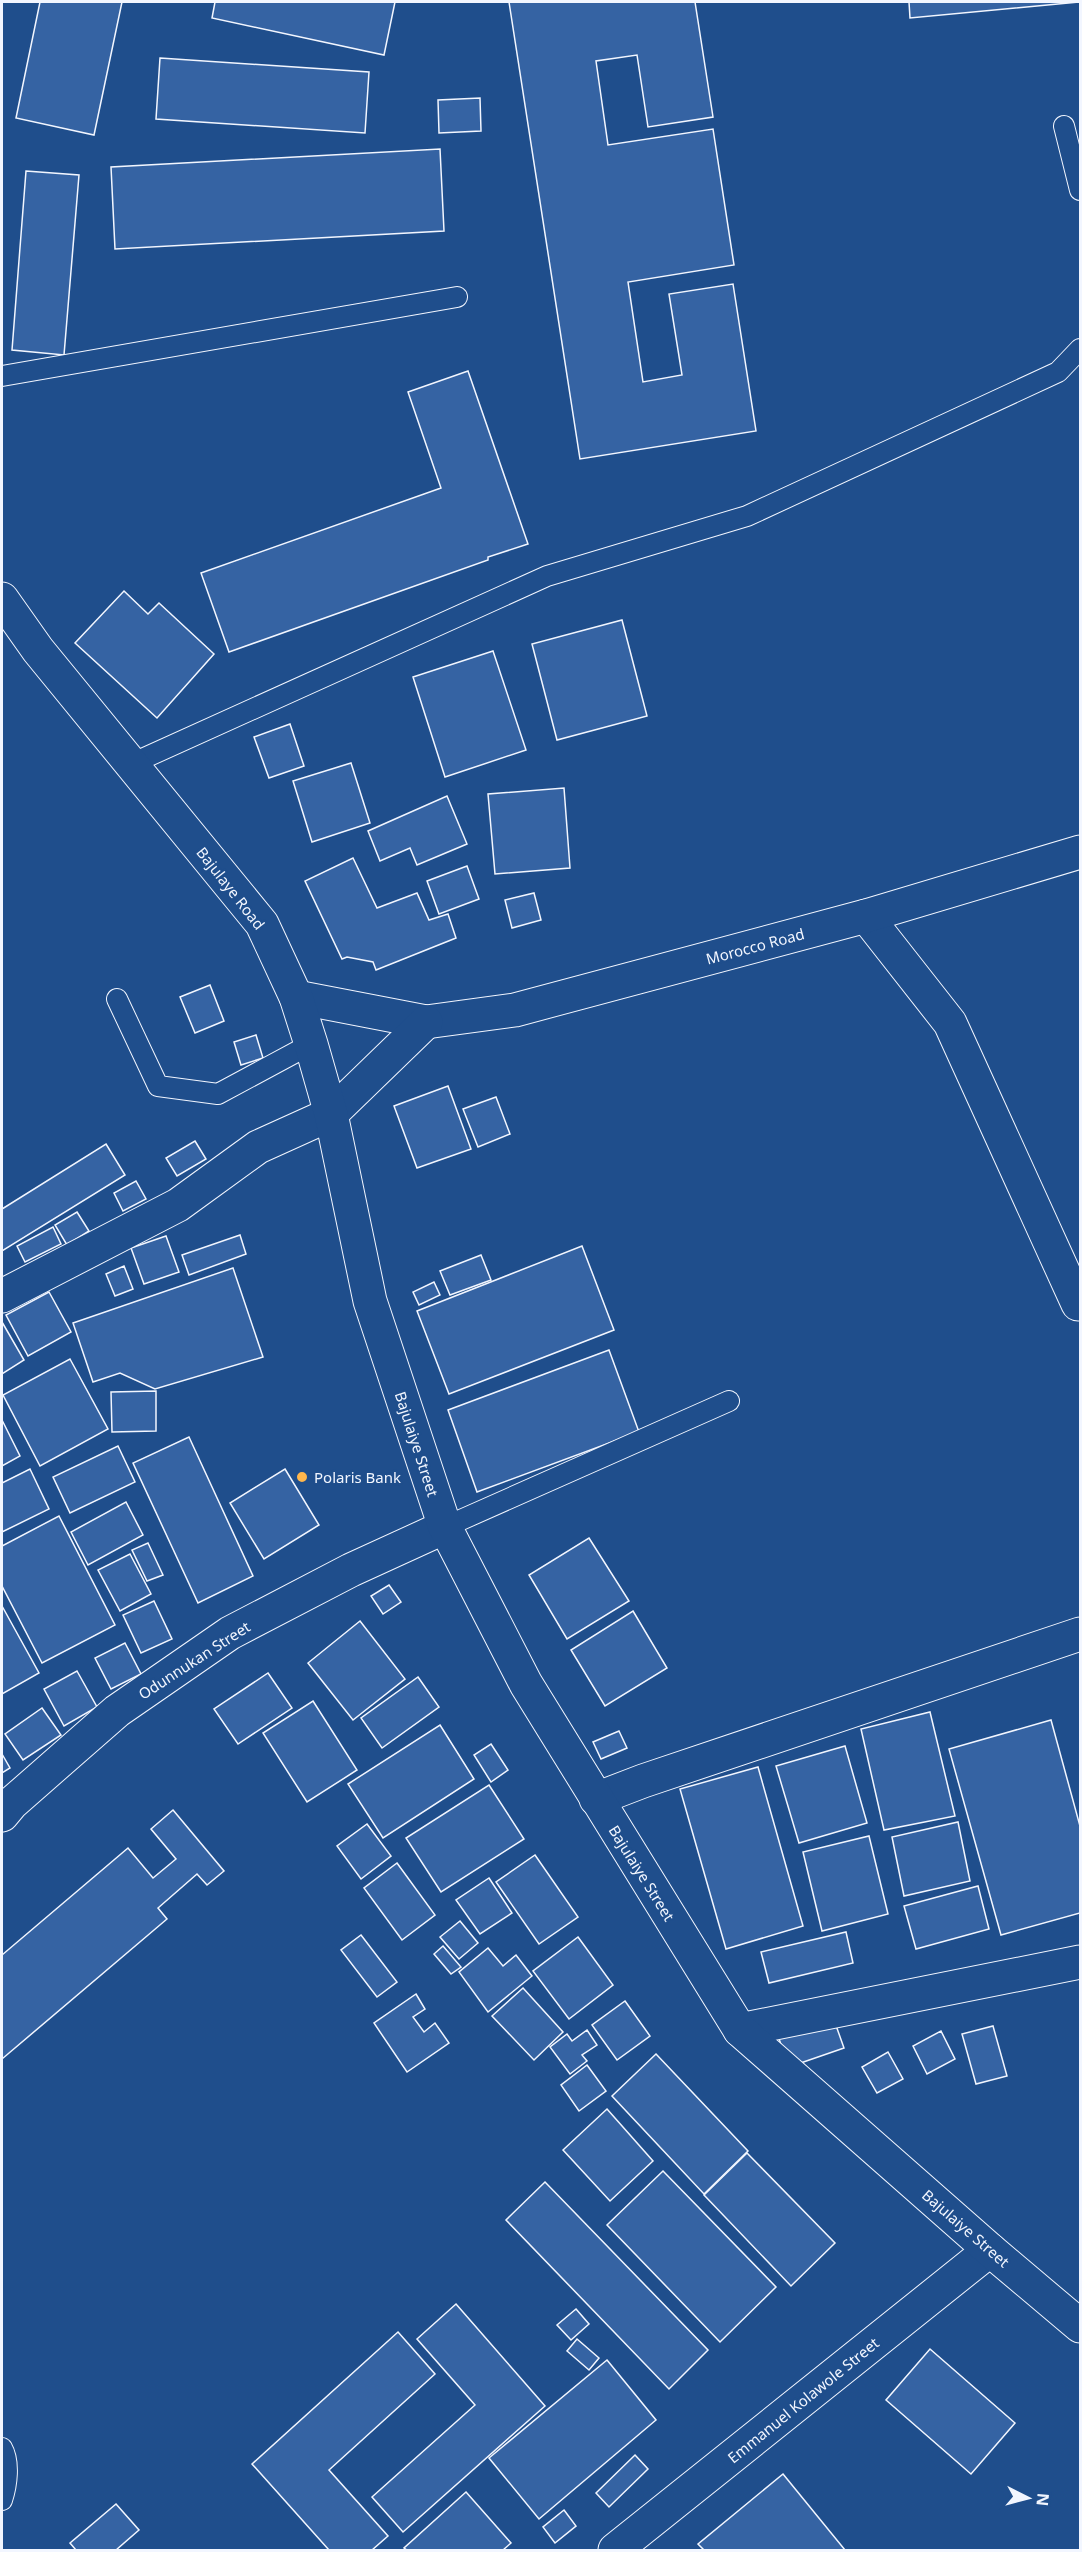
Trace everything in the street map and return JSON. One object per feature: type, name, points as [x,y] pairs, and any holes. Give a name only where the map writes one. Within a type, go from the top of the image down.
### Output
[{"type":"street","name":"Bajulaye Road","points":[[2,599],[38,650],[262,924],[296,997],[311,1044],[331,1114],[370,1301]]},
{"type":"street","name":"Morocco Road","points":[[296,997],[426,1022],[515,1010],[866,915],[1080,852]]},
{"type":"street","points":[[866,915],[950,1023],[1078,1304],[1080,1304]]},
{"type":"street","points":[[2,1296],[178,1205],[258,1147],[331,1114],[426,1022]]},
{"type":"street","name":"Bajulaiye Street","points":[[370,1301],[445,1527],[526,1684],[740,2030],[1080,2326]]},
{"type":"street","name":"Odunnukan Street","points":[[2,1815],[12,1803],[117,1711],[230,1633],[351,1570],[445,1527]]},
{"type":"street","points":[[596,1799],[643,1781],[1080,1634]]},
{"type":"street","points":[[740,2030],[1080,1962]]},
{"type":"street","name":"Emmanuel Kolawole Street","points":[[615,2550],[990,2250]]},
{"type":"lane","points":[[1064,126],[1080,190]]},
{"type":"lane","points":[[2,376],[457,297]]},
{"type":"lane","points":[[131,764],[547,576],[747,516],[1058,372],[1080,349]]},
{"type":"lane","points":[[117,999],[158,1086],[218,1094],[311,1044]]},
{"type":"lane","points":[[445,1527],[729,1401]]},
{"type":"lane","points":[[2,2448],[7,2486],[2,2500]]},
{"type":"building","points":[[40,2],[122,2],[94,135],[16,118]]},
{"type":"building","points":[[215,2],[395,2],[384,55],[212,18]]},
{"type":"building","points":[[509,2],[695,2],[713,117],[648,127],[637,55],[596,61],[608,145],[713,129],[734,265],[628,282],[643,382],[682,375],[669,294],[733,284],[756,431],[580,459]]},
{"type":"building","points":[[909,2],[1079,2],[910,18]]},
{"type":"building","points":[[160,58],[369,72],[365,133],[156,119]]},
{"type":"building","points":[[480,98],[481,131],[439,133],[438,100]]},
{"type":"building","points":[[440,149],[444,231],[115,249],[111,167]]},
{"type":"building","points":[[26,171],[79,175],[64,355],[12,350]]},
{"type":"building","points":[[468,371],[528,544],[229,652],[201,573],[441,488],[408,392]]},
{"type":"building","points":[[124,591],[148,614],[159,603],[214,654],[157,718],[75,643]]},
{"type":"building","points":[[622,620],[647,716],[557,740],[532,644]]},
{"type":"building","points":[[493,651],[526,750],[445,777],[413,677]]},
{"type":"building","points":[[290,724],[304,766],[269,778],[254,737]]},
{"type":"building","points":[[351,763],[370,823],[312,842],[293,781]]},
{"type":"building","points":[[564,788],[570,868],[495,874],[488,794]]},
{"type":"building","points":[[447,796],[467,844],[417,865],[410,848],[380,861],[368,831]]},
{"type":"building","points":[[353,858],[377,908],[417,893],[429,920],[448,914],[456,938],[376,970],[373,962],[347,957],[342,959],[305,881]]},
{"type":"building","points":[[467,866],[479,899],[439,914],[427,881]]},
{"type":"building","points":[[534,893],[541,920],[512,928],[505,900]]},
{"type":"building","points":[[210,985],[224,1021],[195,1033],[180,997]]},
{"type":"building","points":[[256,1035],[263,1058],[241,1065],[234,1042]]},
{"type":"building","points":[[448,1086],[471,1149],[417,1168],[394,1106]]},
{"type":"building","points":[[496,1097],[510,1134],[478,1147],[463,1109]]},
{"type":"building","points":[[195,1141],[206,1159],[177,1176],[166,1158]]},
{"type":"building","points":[[106,1144],[125,1175],[2,1251],[2,1209]]},
{"type":"building","points":[[136,1181],[146,1199],[123,1211],[114,1193]]},
{"type":"building","points":[[77,1212],[89,1231],[67,1245],[55,1225]]},
{"type":"building","points":[[53,1227],[61,1244],[25,1262],[17,1246]]},
{"type":"building","points":[[240,1235],[246,1254],[189,1275],[182,1255]]},
{"type":"building","points":[[166,1236],[179,1272],[144,1284],[131,1248]]},
{"type":"building","points":[[582,1246],[614,1330],[449,1394],[417,1311]]},
{"type":"building","points":[[481,1255],[491,1280],[450,1295],[440,1271]]},
{"type":"building","points":[[124,1266],[133,1289],[115,1296],[106,1274]]},
{"type":"building","points":[[233,1268],[263,1357],[155,1389],[120,1373],[93,1382],[73,1323]]},
{"type":"building","points":[[434,1282],[440,1295],[419,1305],[413,1292]]},
{"type":"building","points":[[49,1292],[71,1332],[28,1356],[6,1315]]},
{"type":"building","points":[[2,1322],[24,1360],[2,1374]]},
{"type":"building","points":[[609,1350],[639,1432],[477,1492],[448,1410]]},
{"type":"building","points":[[70,1359],[108,1429],[40,1466],[3,1395]]},
{"type":"building","points":[[156,1391],[156,1431],[112,1432],[111,1392]]},
{"type":"building","points":[[2,1420],[20,1456],[2,1466]]},
{"type":"building","points":[[189,1437],[253,1576],[198,1603],[133,1463]]},
{"type":"building","points":[[118,1446],[135,1482],[70,1513],[53,1477]]},
{"type":"building","points":[[30,1469],[49,1509],[2,1532],[2,1483]]},
{"type":"building","points":[[285,1469],[319,1525],[264,1559],[230,1503]]},
{"type":"building","points":[[126,1502],[143,1535],[88,1565],[71,1532]]},
{"type":"building","points":[[59,1516],[115,1625],[42,1663],[2,1586],[2,1546]]},
{"type":"building","points":[[589,1538],[629,1601],[567,1639],[529,1575]]},
{"type":"building","points":[[148,1543],[163,1575],[147,1581],[132,1550]]},
{"type":"building","points":[[130,1554],[151,1594],[120,1611],[98,1570]]},
{"type":"building","points":[[389,1585],[401,1602],[383,1614],[371,1596]]},
{"type":"building","points":[[154,1601],[172,1639],[141,1653],[123,1615]]},
{"type":"building","points":[[2,1606],[39,1673],[2,1694]]},
{"type":"building","points":[[633,1611],[667,1668],[605,1706],[571,1650]]},
{"type":"building","points":[[360,1621],[405,1679],[353,1720],[308,1663]]},
{"type":"building","points":[[125,1643],[141,1674],[111,1689],[95,1658]]},
{"type":"building","points":[[77,1671],[97,1707],[64,1726],[44,1689]]},
{"type":"building","points":[[268,1673],[292,1708],[238,1744],[214,1709]]},
{"type":"building","points":[[418,1677],[439,1707],[382,1748],[361,1718]]},
{"type":"building","points":[[313,1701],[357,1770],[307,1802],[263,1733]]},
{"type":"building","points":[[42,1708],[61,1735],[23,1760],[5,1734]]},
{"type":"building","points":[[930,1712],[955,1816],[884,1830],[861,1729]]},
{"type":"building","points":[[1051,1720],[1080,1826],[1080,1913],[1001,1935],[949,1749]]},
{"type":"building","points":[[440,1725],[474,1779],[383,1838],[348,1784]]},
{"type":"building","points":[[619,1731],[627,1748],[601,1759],[593,1742]]},
{"type":"building","points":[[491,1744],[508,1770],[491,1782],[474,1755]]},
{"type":"building","points":[[845,1746],[867,1823],[799,1843],[776,1766]]},
{"type":"building","points":[[2,1754],[10,1768],[2,1773]]},
{"type":"building","points":[[758,1767],[803,1926],[726,1949],[680,1789]]},
{"type":"building","points":[[489,1785],[524,1839],[441,1892],[406,1838]]},
{"type":"building","points":[[173,1810],[224,1871],[207,1885],[197,1874],[158,1908],[167,1919],[2,2059],[2,1955],[128,1848],[153,1878],[176,1859],[151,1829]]},
{"type":"building","points":[[958,1822],[970,1881],[904,1896],[892,1837]]},
{"type":"building","points":[[367,1824],[391,1856],[361,1879],[337,1846]]},
{"type":"building","points":[[869,1836],[888,1914],[822,1931],[803,1852]]},
{"type":"building","points":[[535,1855],[578,1917],[539,1944],[496,1882]]},
{"type":"building","points":[[397,1863],[435,1915],[402,1940],[364,1888]]},
{"type":"building","points":[[489,1878],[512,1913],[480,1934],[456,1900]]},
{"type":"building","points":[[978,1886],[989,1929],[916,1949],[904,1906]]},
{"type":"building","points":[[460,1921],[478,1943],[459,1959],[440,1937]]},
{"type":"building","points":[[846,1932],[853,1963],[769,1983],[761,1952]]},
{"type":"building","points":[[361,1935],[397,1982],[377,1997],[341,1950]]},
{"type":"building","points":[[578,1937],[613,1985],[569,2019],[533,1971]]},
{"type":"building","points":[[443,1946],[461,1967],[451,1974],[434,1954]]},
{"type":"building","points":[[488,1948],[503,1966],[516,1955],[532,1976],[488,2012],[459,1972]]},
{"type":"building","points":[[523,1988],[563,2032],[534,2060],[492,2016]]},
{"type":"building","points":[[416,1994],[425,2009],[413,2017],[424,2032],[435,2023],[449,2043],[407,2072],[374,2023]]},
{"type":"building","points":[[625,2001],[650,2036],[617,2060],[592,2025]]},
{"type":"building","points":[[833,2017],[844,2048],[789,2067],[778,2036]]},
{"type":"building","points":[[993,2026],[1007,2076],[976,2084],[962,2034]]},
{"type":"building","points":[[587,2030],[597,2045],[582,2055],[587,2061],[570,2074],[550,2047],[567,2034],[572,2041]]},
{"type":"building","points":[[941,2031],[955,2059],[927,2074],[913,2046]]},
{"type":"building","points":[[888,2052],[903,2079],[877,2093],[862,2067]]},
{"type":"building","points":[[656,2054],[748,2151],[704,2194],[612,2096]]},
{"type":"building","points":[[587,2065],[606,2091],[579,2111],[561,2085]]},
{"type":"building","points":[[607,2109],[653,2161],[610,2201],[563,2150]]},
{"type":"building","points":[[747,2153],[835,2243],[791,2286],[704,2195]]},
{"type":"building","points":[[663,2171],[776,2287],[720,2342],[607,2225]]},
{"type":"building","points":[[545,2182],[708,2350],[669,2389],[506,2220]]},
{"type":"building","points":[[456,2304],[545,2406],[403,2532],[372,2497],[475,2405],[417,2339]]},
{"type":"building","points":[[576,2309],[589,2324],[571,2340],[557,2325]]},
{"type":"building","points":[[398,2332],[435,2374],[329,2470],[388,2536],[372,2550],[329,2550],[252,2464]]},
{"type":"building","points":[[577,2339],[599,2358],[589,2370],[567,2351]]},
{"type":"building","points":[[930,2349],[1015,2423],[971,2474],[886,2400]]},
{"type":"building","points":[[607,2360],[656,2420],[539,2519],[489,2458]]},
{"type":"building","points":[[635,2455],[648,2469],[609,2507],[596,2493]]},
{"type":"building","points":[[783,2474],[845,2550],[704,2550],[698,2544]]},
{"type":"building","points":[[466,2492],[511,2543],[503,2550],[407,2550],[404,2548]]},
{"type":"building","points":[[116,2504],[139,2530],[116,2550],[76,2550],[70,2543]]},
{"type":"building","points":[[564,2510],[576,2526],[555,2543],[543,2527]]},
{"type":"place","name":"Polaris Bank","points":[[302,1477]]}]
